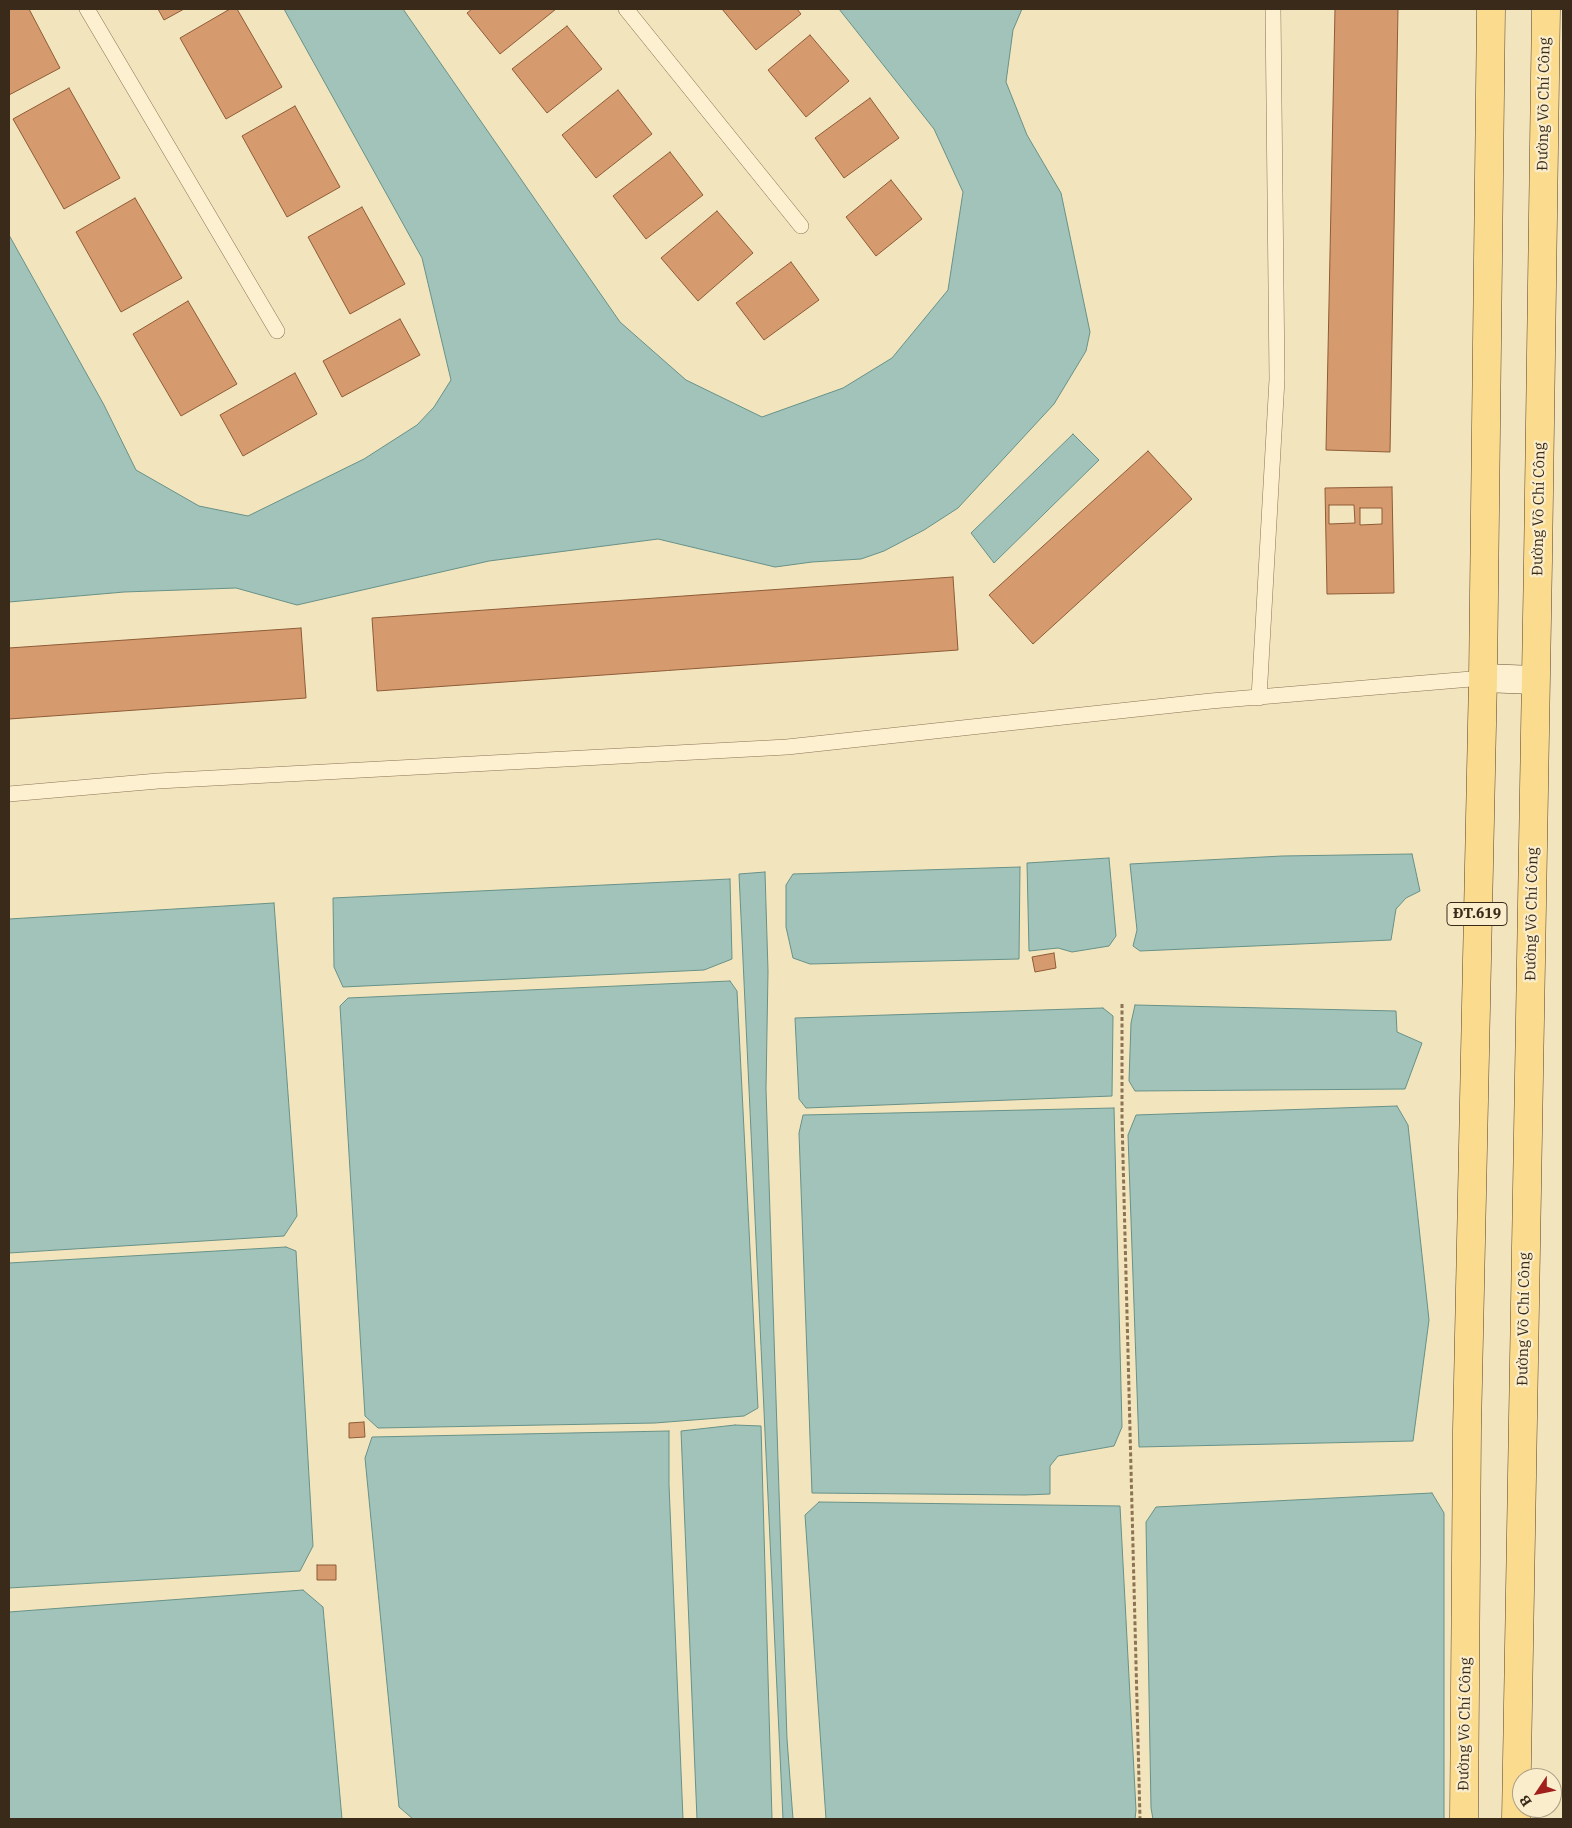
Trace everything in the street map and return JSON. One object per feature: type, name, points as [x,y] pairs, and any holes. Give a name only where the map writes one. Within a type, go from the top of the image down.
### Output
[{"type":"main road","name":"Đường Võ Chí Công","points":[[1464,1819],[1467,1429],[1482,678],[1492,9]]},
{"type":"main road","name":"Đường Võ Chí Công","points":[[1516,1819],[1546,9]]},
{"type":"main road","points":[[1482,678],[1535,680]]},
{"type":"lane","points":[[87,9],[277,331]]},
{"type":"lane","points":[[626,9],[801,226]]},
{"type":"lane","points":[[1259,698],[1277,379],[1274,9]]},
{"type":"lane","points":[[9,794],[158,781],[787,747],[1211,701],[1482,678]]},
{"type":"path","points":[[1122,1004],[1122,1119],[1140,1819]]},
{"type":"water","points":[[284,9],[403,9],[620,322],[686,380],[762,417],[843,388],[892,358],[948,290],[963,192],[934,129],[839,9],[1022,9],[1013,30],[1006,82],[1027,135],[1061,193],[1090,332],[1086,351],[1054,404],[958,508],[924,530],[884,551],[861,559],[812,562],[775,567],[658,539],[489,561],[297,605],[236,588],[124,592],[9,602],[9,235],[104,405],[136,470],[199,506],[248,516],[364,459],[417,425],[434,407],[451,380],[422,258]]},
{"type":"water","points":[[1073,434],[1099,460],[994,563],[971,533]]},
{"type":"water","points":[[1412,854],[1420,891],[1406,898],[1396,909],[1391,940],[1140,951],[1133,946],[1137,930],[1130,864],[1282,856]]},
{"type":"water","points":[[1109,858],[1116,936],[1109,946],[1072,952],[1058,948],[1029,951],[1027,863]]},
{"type":"water","points":[[1020,867],[1019,959],[810,964],[793,958],[786,927],[786,885],[793,874]]},
{"type":"water","points":[[765,872],[768,971],[766,1089],[787,1739],[793,1819],[783,1819],[739,874]]},
{"type":"water","points":[[730,879],[732,959],[704,970],[343,987],[334,967],[333,898]]},
{"type":"water","points":[[274,903],[297,1216],[284,1236],[9,1253],[9,919]]},
{"type":"water","points":[[730,981],[737,991],[758,1408],[744,1416],[655,1423],[378,1428],[365,1416],[340,1006],[348,998]]},
{"type":"water","points":[[1135,1005],[1396,1011],[1397,1032],[1422,1043],[1405,1089],[1135,1091],[1129,1081],[1131,1023]]},
{"type":"water","points":[[1103,1008],[1113,1016],[1112,1096],[806,1108],[799,1099],[795,1018]]},
{"type":"water","points":[[1397,1106],[1408,1125],[1429,1320],[1413,1441],[1139,1447],[1128,1135],[1136,1115]]},
{"type":"water","points":[[1114,1108],[1122,1427],[1114,1446],[1058,1456],[1050,1466],[1050,1494],[812,1493],[799,1133],[803,1115]]},
{"type":"water","points":[[286,1247],[296,1251],[313,1546],[300,1571],[9,1588],[9,1263]]},
{"type":"water","points":[[735,1425],[761,1426],[772,1819],[697,1819],[681,1431]]},
{"type":"water","points":[[669,1431],[669,1485],[683,1819],[413,1819],[399,1807],[365,1458],[372,1437]]},
{"type":"water","points":[[1432,1493],[1444,1513],[1444,1819],[1153,1819],[1151,1808],[1146,1522],[1156,1507]]},
{"type":"water","points":[[819,1502],[1120,1506],[1135,1819],[826,1819],[805,1515]]},
{"type":"water","points":[[303,1590],[323,1607],[342,1819],[9,1819],[9,1612]]},
{"type":"building","points":[[9,9],[29,9],[60,68],[9,95]]},
{"type":"building","points":[[158,9],[184,9],[164,20]]},
{"type":"building","points":[[230,9],[237,9],[282,87],[226,119],[180,38]]},
{"type":"building","points":[[472,9],[556,9],[500,54],[467,13]]},
{"type":"building","points":[[722,9],[797,9],[801,14],[756,50]]},
{"type":"building","points":[[1335,9],[1398,9],[1390,452],[1326,450]]},
{"type":"building","points":[[567,26],[602,69],[547,113],[512,69]]},
{"type":"building","points":[[810,35],[849,81],[806,117],[768,70]]},
{"type":"building","points":[[69,88],[120,178],[64,209],[13,119]]},
{"type":"building","points":[[618,90],[652,134],[596,178],[562,135]]},
{"type":"building","points":[[870,98],[899,138],[844,178],[815,138]]},
{"type":"building","points":[[295,106],[340,187],[287,217],[242,136]]},
{"type":"building","points":[[670,152],[703,195],[646,239],[613,196]]},
{"type":"building","points":[[891,180],[922,219],[876,256],[846,217]]},
{"type":"building","points":[[135,198],[182,278],[121,312],[76,232]]},
{"type":"building","points":[[362,207],[405,284],[350,314],[308,237]]},
{"type":"building","points":[[717,211],[753,253],[698,301],[661,258]]},
{"type":"building","points":[[791,262],[819,300],[764,340],[736,303]]},
{"type":"building","points":[[188,301],[237,384],[181,416],[133,334]]},
{"type":"building","points":[[400,319],[420,355],[342,397],[323,361]]},
{"type":"building","points":[[295,373],[317,414],[243,456],[220,415]]},
{"type":"building","points":[[1148,451],[1192,499],[1033,644],[989,595]]},
{"type":"building","points":[[1392,487],[1394,593],[1327,594],[1325,488]]},
{"type":"building","points":[[1329,505],[1354,505],[1355,523],[1329,524]]},
{"type":"building","points":[[1360,508],[1382,508],[1382,524],[1360,525]]},
{"type":"building","points":[[953,577],[958,650],[377,691],[372,618]]},
{"type":"building","points":[[301,628],[306,698],[9,719],[9,648]]},
{"type":"building","points":[[1054,953],[1056,968],[1035,972],[1032,957]]},
{"type":"building","points":[[364,1422],[365,1437],[349,1438],[349,1423]]},
{"type":"building","points":[[317,1565],[336,1565],[336,1580],[317,1580]]}]
